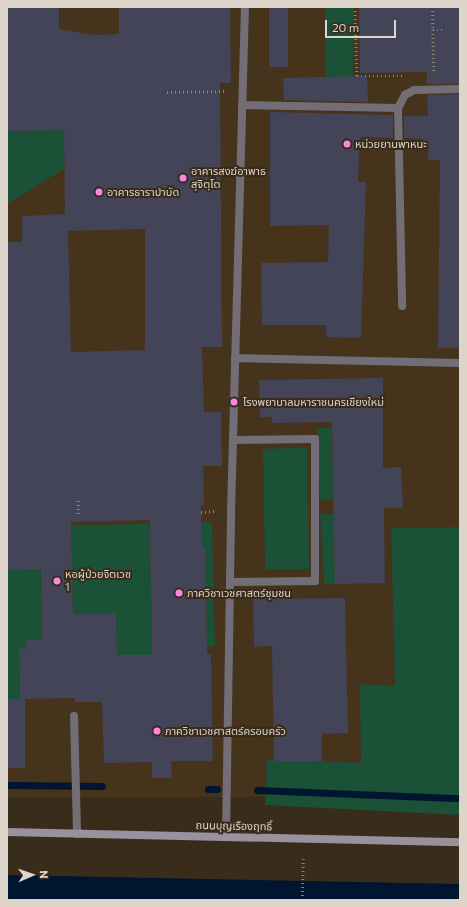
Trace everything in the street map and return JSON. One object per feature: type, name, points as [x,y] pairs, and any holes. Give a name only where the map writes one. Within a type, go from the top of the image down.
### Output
[{"type":"main road","name":"ถนนบุญเรืองฤทธิ์","points":[[7,832],[460,842]]},
{"type":"lane","points":[[226,837],[232,440],[245,7]]},
{"type":"lane","points":[[402,306],[398,108],[405,95],[414,90],[460,89]]},
{"type":"lane","points":[[242,105],[398,108]]},
{"type":"lane","points":[[235,358],[460,362]]},
{"type":"lane","points":[[230,582],[315,581],[315,439],[232,440]]},
{"type":"lane","points":[[74,716],[77,834]]},
{"type":"path","points":[[355,7],[357,76],[412,76]]},
{"type":"path","points":[[427,76],[434,76],[433,7]]},
{"type":"path","points":[[433,30],[443,30]]},
{"type":"path","points":[[167,92],[243,91]]},
{"type":"path","points":[[78,500],[78,514]]},
{"type":"path","points":[[302,859],[302,900]]},
{"type":"shaded area","name":"โรงพยาบาลมหาราชนครเชียงใหม่","points":[[7,7],[460,7],[460,797],[7,797]]},
{"type":"green space","points":[[325,7],[353,7],[353,77],[325,77]]},
{"type":"green space","points":[[64,129],[64,169],[7,204],[7,131]]},
{"type":"green space","points":[[317,428],[332,428],[333,499],[320,500]]},
{"type":"green space","points":[[307,448],[309,569],[265,570],[263,449]]},
{"type":"green space","points":[[320,514],[334,514],[335,584],[324,584]]},
{"type":"green space","points":[[212,522],[215,646],[202,647],[207,638],[205,548],[199,548],[199,523]]},
{"type":"green space","points":[[157,524],[150,533],[152,655],[145,655],[117,673],[116,614],[73,614],[71,525]]},
{"type":"green space","points":[[460,527],[460,815],[265,805],[267,759],[361,763],[360,684],[395,686],[391,528]]},
{"type":"green space","points":[[40,549],[42,640],[26,640],[26,649],[19,649],[20,699],[7,699],[7,570]]},
{"type":"water","points":[[7,875],[460,884],[460,900],[7,900]]},
{"type":"building","points":[[7,7],[59,7],[59,29],[94,35],[119,34],[119,7],[230,7],[231,83],[220,83],[222,347],[202,347],[204,412],[221,412],[222,466],[203,466],[204,505],[201,506],[202,548],[205,548],[207,654],[211,654],[213,761],[171,761],[172,778],[152,778],[152,762],[104,763],[102,702],[75,702],[75,698],[20,699],[19,649],[26,649],[26,640],[42,640],[41,569],[7,570],[7,242],[22,242],[22,216],[65,214],[64,130],[7,131]],"holes":[[[145,229],[145,350],[71,352],[68,231]],[[150,520],[152,655],[117,655],[116,614],[73,614],[71,522]]]},
{"type":"building","points":[[269,7],[288,7],[288,67],[269,67]]},
{"type":"building","points":[[359,7],[460,7],[460,84],[427,84],[427,72],[360,73]]},
{"type":"building","points":[[367,76],[368,102],[284,100],[283,78]]},
{"type":"building","points":[[460,94],[460,348],[438,348],[440,160],[428,160],[428,147],[423,147],[423,139],[404,138],[404,116],[428,116],[427,95]]},
{"type":"building","points":[[270,112],[393,115],[393,138],[360,137],[358,182],[366,182],[361,338],[326,337],[326,325],[262,325],[261,263],[328,262],[329,225],[270,226]]},
{"type":"building","points":[[383,378],[383,468],[401,467],[403,508],[384,508],[385,583],[335,584],[332,422],[272,423],[272,417],[260,417],[259,380]]},
{"type":"building","points":[[345,598],[348,733],[322,734],[322,761],[274,761],[272,646],[254,647],[253,599]]},
{"type":"building","points":[[7,699],[25,699],[25,768],[7,768]]},
{"type":"waterway","points":[[7,785],[102,786]]},
{"type":"waterway","points":[[208,789],[217,789]]},
{"type":"waterway","points":[[257,790],[460,798]]},
{"type":"place","name":"หน่วยยานพาหนะ","points":[[347,144]]},
{"type":"place","name":"อาคารสงฆ์อาพาธ สุจิตฺโต","points":[[183,178]]},
{"type":"place","name":"อาคารธาราบำบัด","points":[[99,192]]},
{"type":"place","name":"โรงพยาบาลมหาราชนครเชียงใหม่","points":[[234,402]]},
{"type":"place","name":"หอผู้ป่วยจิตเวช 1","points":[[57,581]]},
{"type":"place","name":"ภาควิชาเวชศาสตร์ชุมชน","points":[[179,593]]},
{"type":"place","name":"ภาควิชาเวชศาสตร์ครอบครัว","points":[[157,731]]}]
